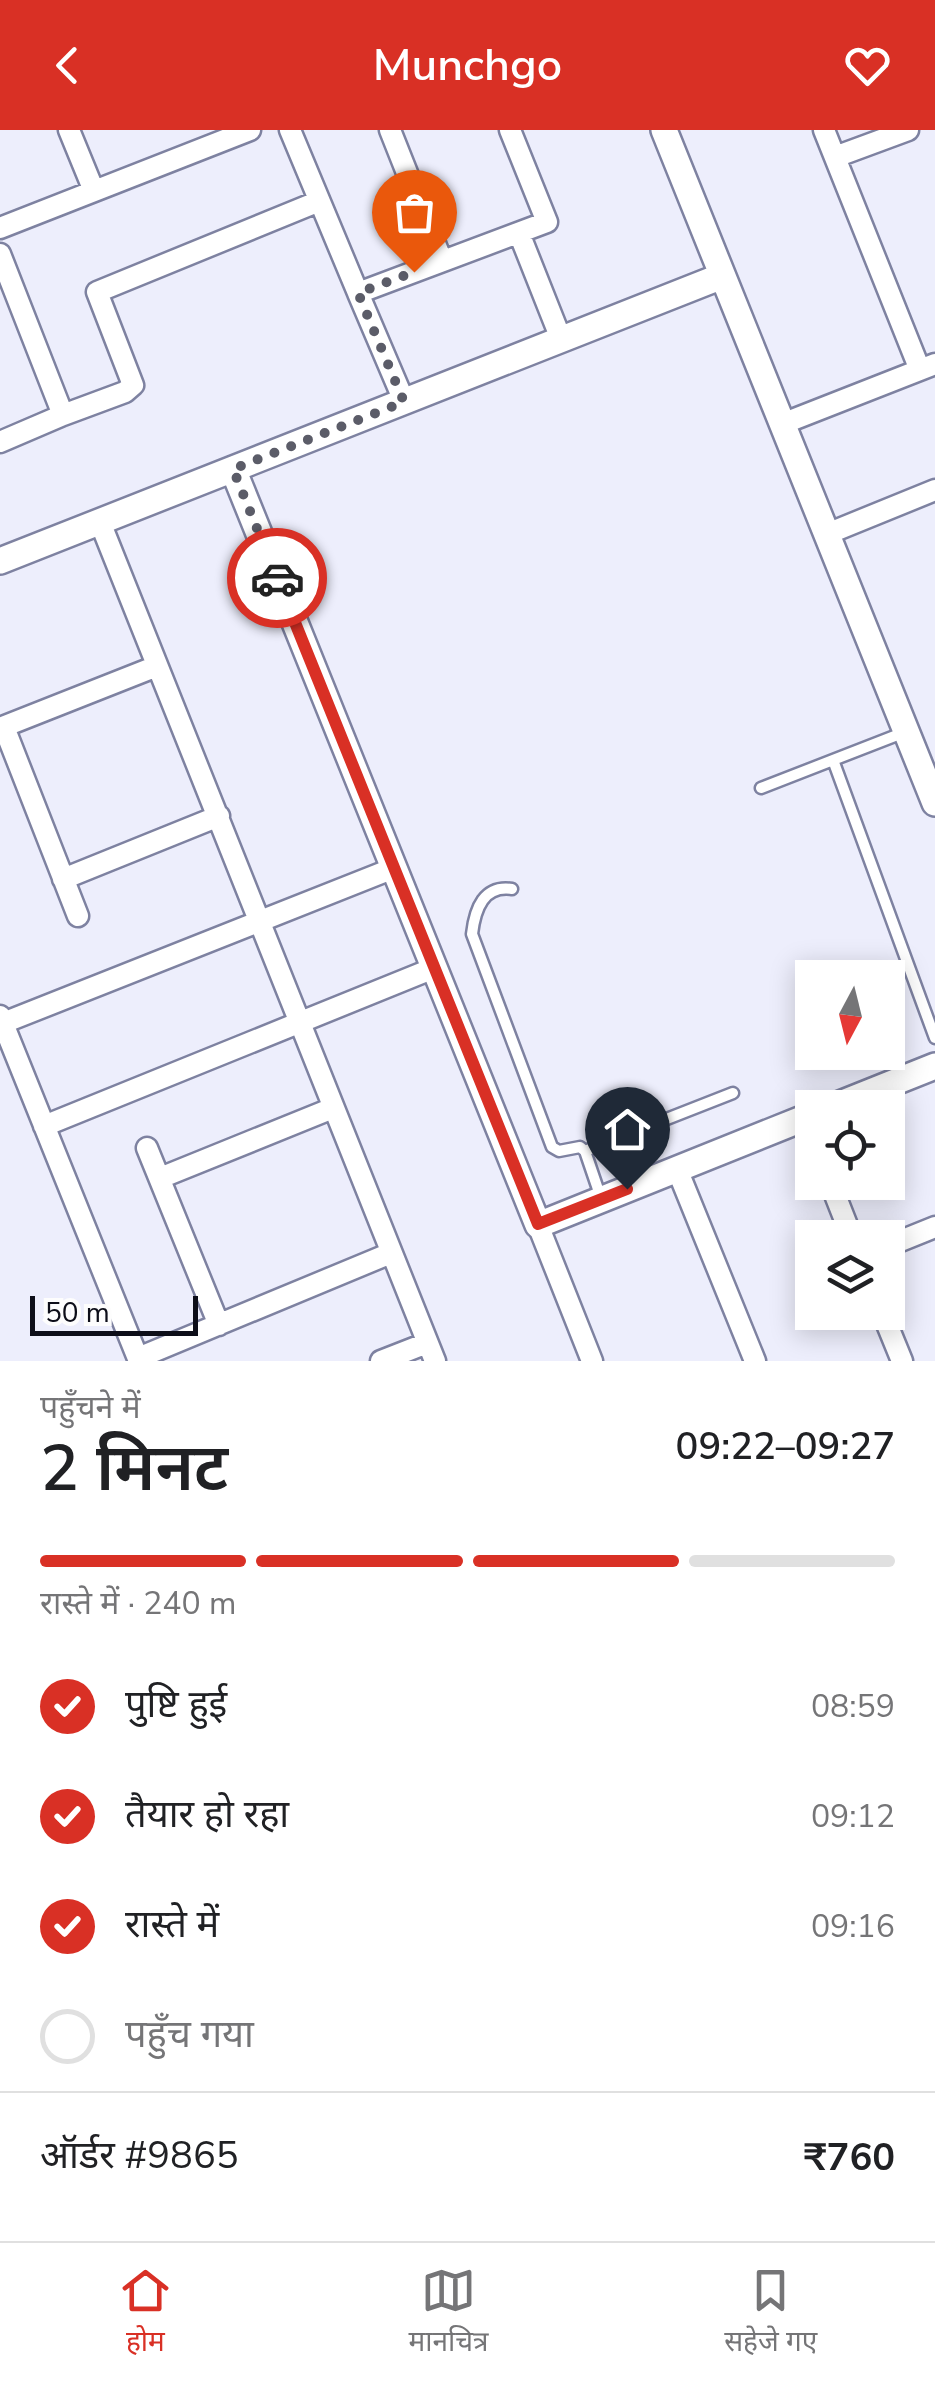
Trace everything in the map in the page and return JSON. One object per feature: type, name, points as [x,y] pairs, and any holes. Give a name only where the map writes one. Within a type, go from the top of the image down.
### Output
[{"type":"street","points":[[69,130],[94,191]]},
{"type":"street","points":[[0,228],[250,130]]},
{"type":"street","points":[[290,130],[404,402]]},
{"type":"street","points":[[390,130],[442,261]]},
{"type":"street","points":[[358,293],[547,222],[510,130]]},
{"type":"street","points":[[664,130],[935,803]]},
{"type":"street","points":[[782,424],[928,367],[824,130]]},
{"type":"street","points":[[835,157],[908,130]]},
{"type":"street","points":[[0,442],[125,392],[133,385],[98,292],[317,202]]},
{"type":"street","points":[[519,232],[562,339]]},
{"type":"street","points":[[1,261],[63,415]]},
{"type":"street","points":[[0,562],[722,276]]},
{"type":"street","points":[[233,469],[592,1361]]},
{"type":"street","points":[[827,534],[935,490]]},
{"type":"street","points":[[100,522],[431,1352],[381,1361]]},
{"type":"street","points":[[78,916],[2,728],[156,666]]},
{"type":"street","points":[[63,879],[219,816]]},
{"type":"street","points":[[392,1253],[138,1360],[1,1019],[394,868]]},
{"type":"street","points":[[44,1126],[434,968]]},
{"type":"street","points":[[875,1090],[935,1066]]},
{"type":"street","points":[[160,1178],[333,1108]]},
{"type":"street","points":[[538,1224],[677,1168],[795,1129]]},
{"type":"street","points":[[147,1148],[219,1325]]},
{"type":"street","points":[[677,1168],[755,1361]]},
{"type":"street","points":[[905,1239],[935,1226]]},
{"type":"street","points":[[889,1330],[902,1361]]},
{"type":"lane","points":[[761,788],[906,732]]},
{"type":"lane","points":[[833,760],[935,1038]]},
{"type":"lane","points":[[512,888],[498,887],[488,892],[477,910],[472,934],[552,1147],[559,1151],[580,1147],[585,1151],[602,1199]]},
{"type":"lane","points":[[585,1151],[733,1092]]},
{"type":"way so far","points":[[277,578],[233,469],[404,402],[358,293],[414,272]]},
{"type":"route","points":[[277,578],[538,1224],[627,1189]]}]
